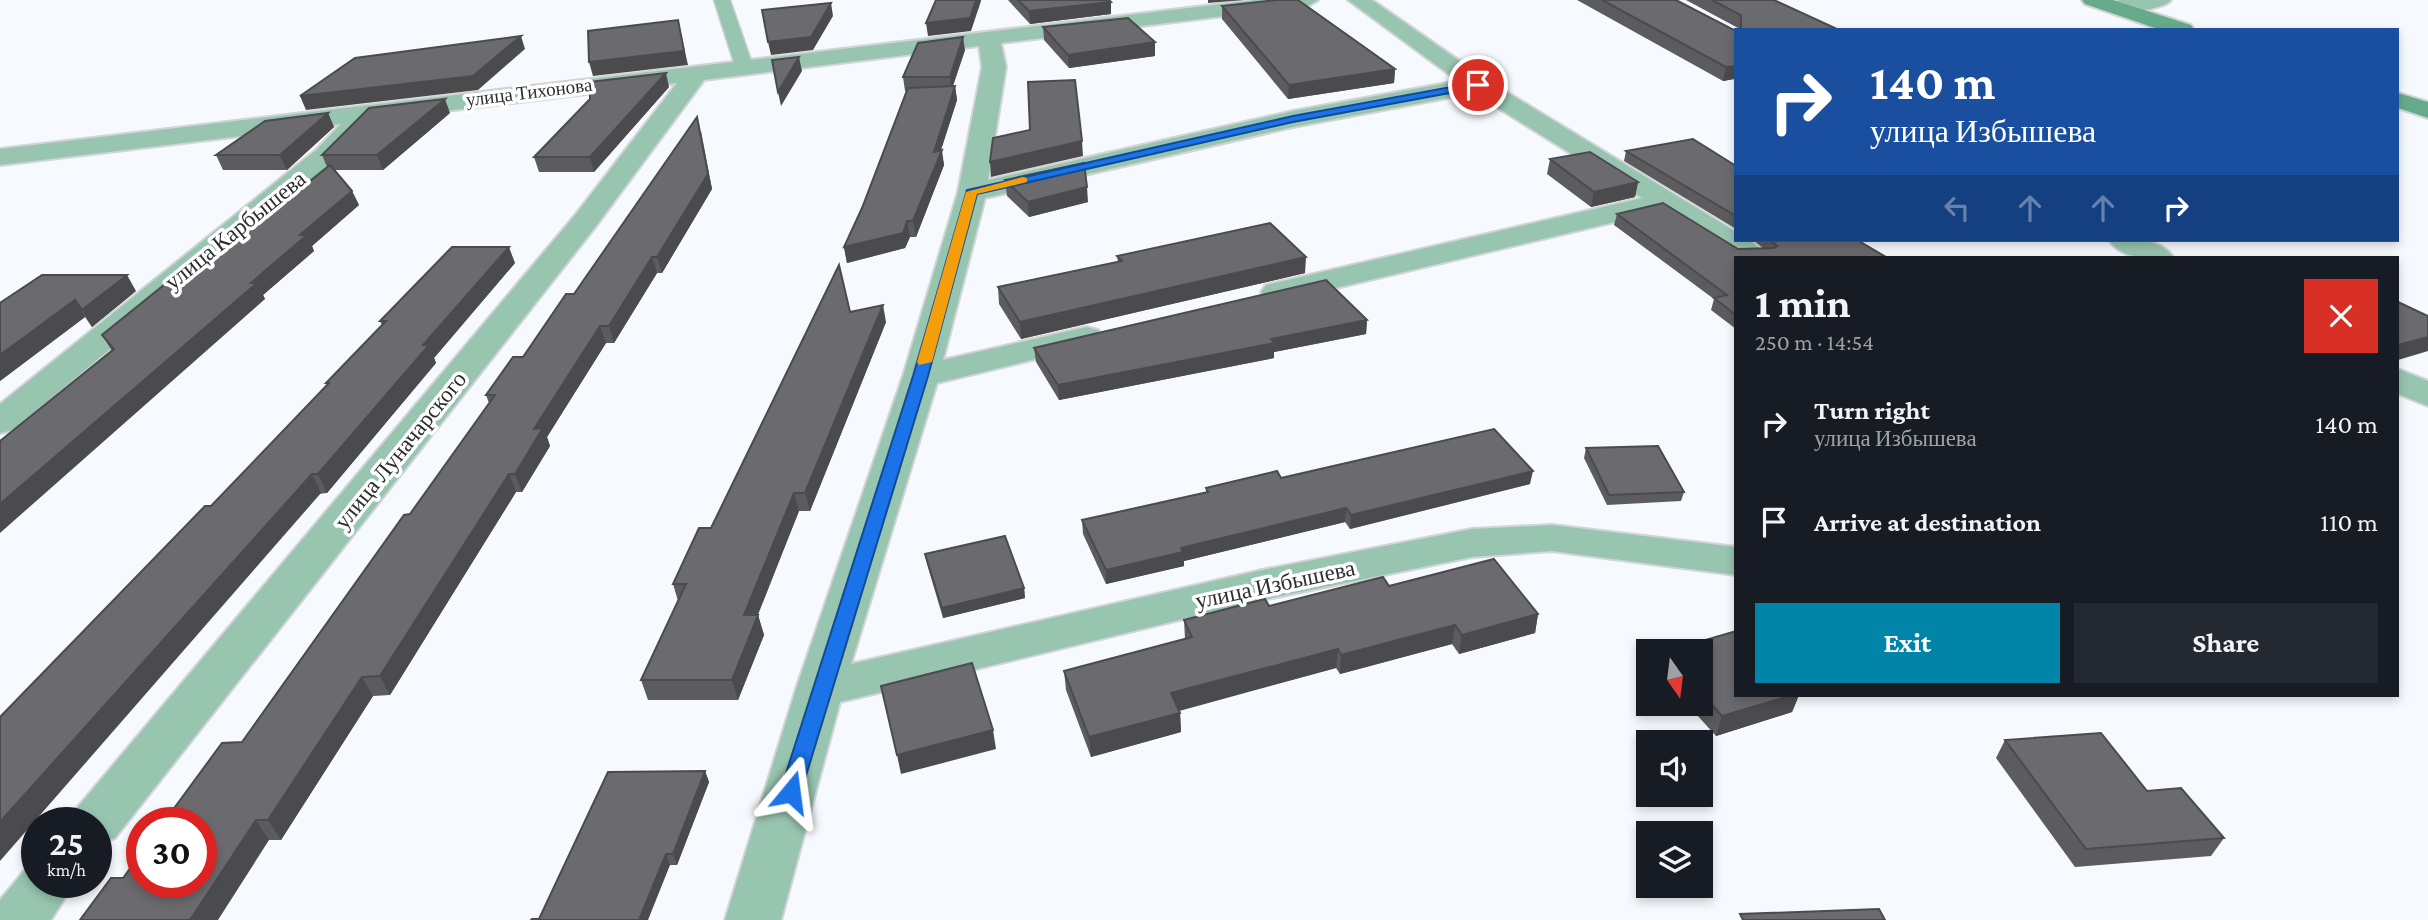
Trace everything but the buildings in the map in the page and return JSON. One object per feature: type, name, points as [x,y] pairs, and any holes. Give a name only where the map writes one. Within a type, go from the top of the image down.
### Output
[{"type":"main road","points":[[2092,0],[2177,28]]},
{"type":"main road","points":[[2399,100],[2428,110]]},
{"type":"street","name":"улица Тихонова","points":[[0,157],[1308,0]]},
{"type":"street","points":[[1357,0],[1478,85],[1754,256]]},
{"type":"street","points":[[2115,7],[2161,0]]},
{"type":"street","points":[[754,920],[820,689],[920,376],[972,192],[994,67],[989,38]]},
{"type":"street","name":"улица Луначарского","points":[[109,807],[586,220],[698,72]]},
{"type":"street","points":[[972,192],[1293,119],[1478,85]]},
{"type":"street","name":"улица Карбышева","points":[[0,422],[325,156],[366,112]]},
{"type":"street","points":[[1246,299],[1667,201]]},
{"type":"street","points":[[920,376],[1111,331]]},
{"type":"street","points":[[2399,380],[2428,395]]},
{"type":"street","name":"улица Избышева","points":[[820,689],[1262,585],[1472,543],[1552,538],[1734,561]]},
{"type":"street","points":[[18,920],[35,898]]},
{"type":"lane","points":[[722,0],[744,66]]},
{"type":"slow traffic","points":[[925,362],[972,192],[1023,180]]},
{"type":"route","points":[[791,792],[820,689],[920,376],[972,192],[1293,119],[1478,85]]}]
